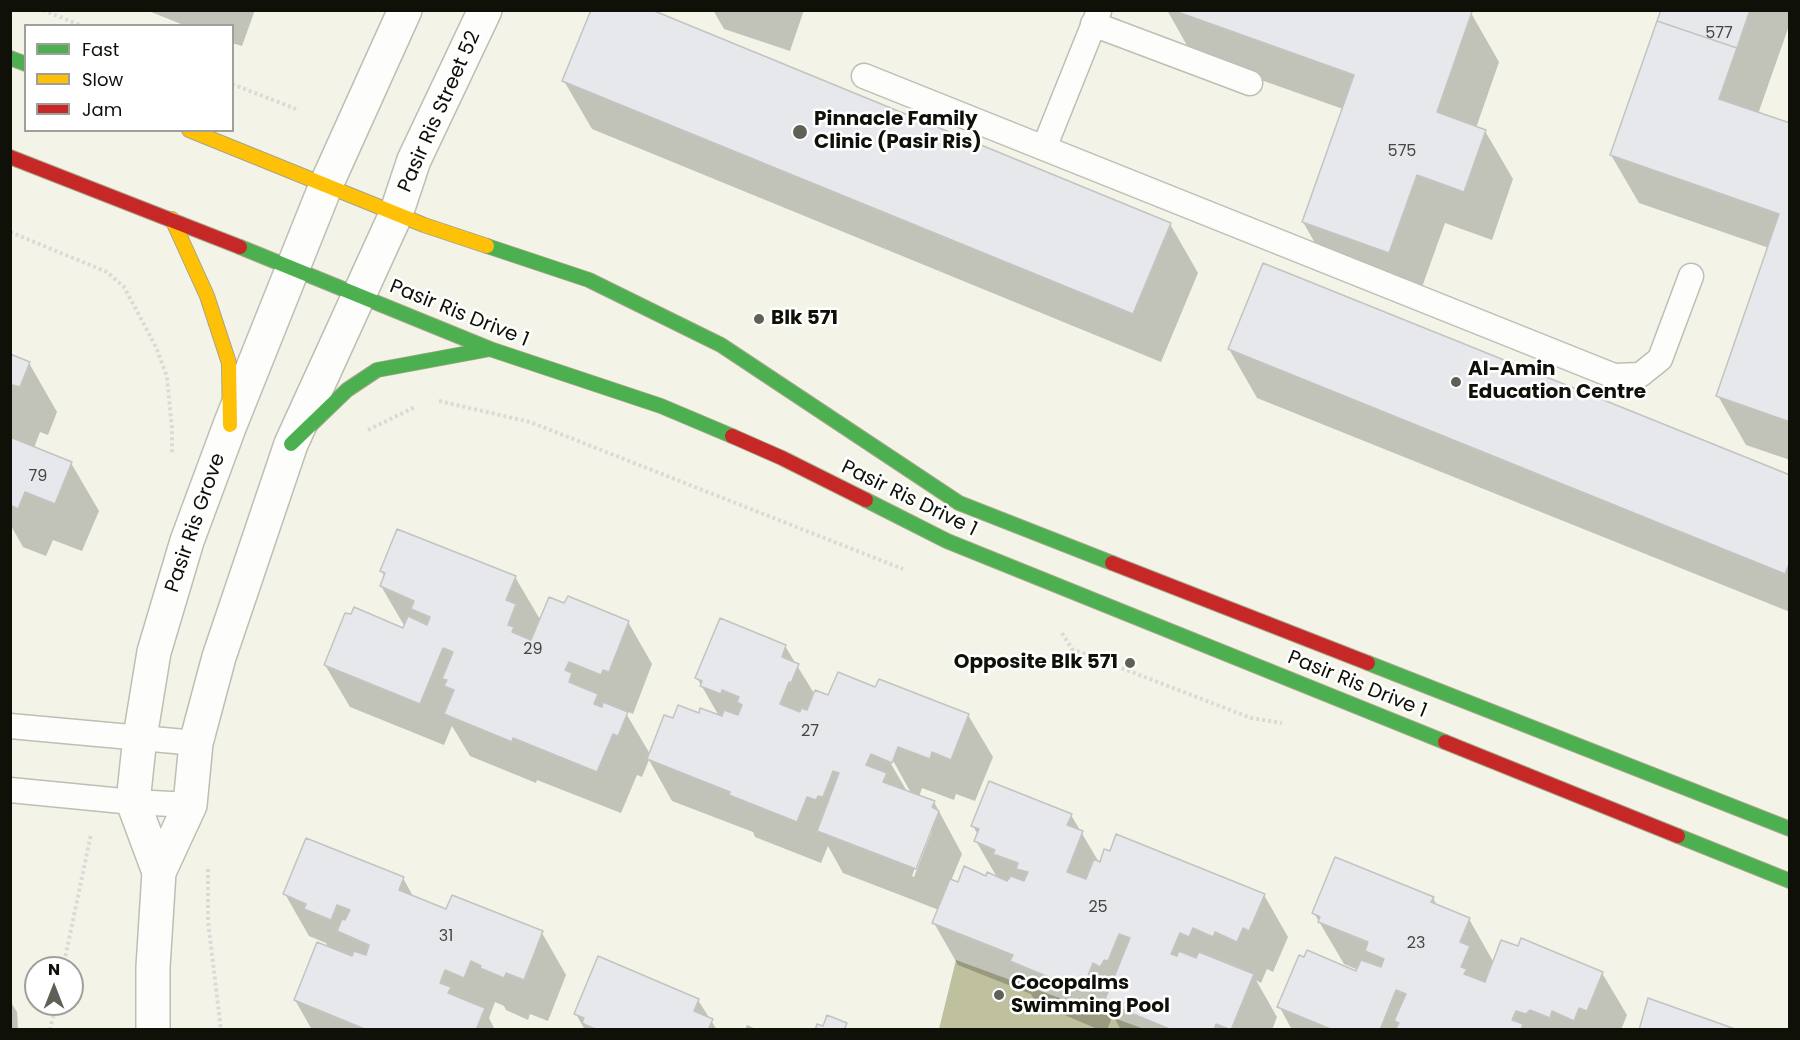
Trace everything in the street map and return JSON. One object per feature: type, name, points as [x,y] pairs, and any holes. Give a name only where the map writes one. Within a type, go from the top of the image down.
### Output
[{"type":"main road","name":"Pasir Ris Drive 1","points":[[194,132],[396,214],[589,280],[721,345],[959,503],[1790,829]]},
{"type":"main road","name":"Pasir Ris Drive 1","points":[[10,157],[172,219],[490,349],[661,406],[782,458],[946,541],[1790,881]]},
{"type":"main road","points":[[172,219],[207,296],[229,363],[230,425]]},
{"type":"main road","points":[[291,444],[347,390],[377,370],[490,349]]},
{"type":"street","points":[[326,185],[405,10]]},
{"type":"street","name":"Pasir Ris Street 52","points":[[396,214],[414,160],[485,10]]},
{"type":"street","name":"Pasir Ris Grove","points":[[159,872],[133,802],[140,737],[154,652],[187,541],[230,425],[326,185]]},
{"type":"street","name":"Pasir Ris Grove","points":[[153,1029],[153,967],[159,872],[189,805],[196,743],[219,657],[291,444],[396,214]]},
{"type":"lane","points":[[1044,148],[1096,17],[1250,83]]},
{"type":"lane","points":[[864,76],[1614,376],[1640,375],[1660,359],[1691,276]]},
{"type":"lane","points":[[10,726],[196,743]]},
{"type":"lane","points":[[10,790],[189,805]]},
{"type":"path","points":[[44,10],[77,24]]},
{"type":"path","points":[[234,85],[296,109]]},
{"type":"path","points":[[10,232],[107,273],[124,287],[151,337],[167,377],[172,429],[172,462]]},
{"type":"path","points":[[434,400],[530,422],[905,570]]},
{"type":"path","points":[[363,432],[419,404]]},
{"type":"path","points":[[1059,630],[1072,649],[1251,718],[1291,725]]},
{"type":"path","points":[[65,956],[98,798]]},
{"type":"path","points":[[208,858],[208,921],[222,1029]]},
{"type":"shaded area","name":"Cocopalms Swimming Pool","points":[[956,960],[1144,1029],[939,1029]]},
{"type":"building","points":[[591,10],[652,10],[1171,223],[1133,314],[562,81]]},
{"type":"building","points":[[1172,10],[1468,10],[1472,12],[1437,112],[1486,130],[1464,192],[1417,175],[1389,253],[1302,222],[1354,75]]},
{"type":"building","points":[[1661,10],[1750,10],[1737,48],[1657,21]]},
{"type":"building","points":[[1657,21],[1737,48],[1719,99],[1790,123],[1790,422],[1716,396],[1779,214],[1610,155]]},
{"type":"building","points":[[1263,263],[1790,475],[1790,562],[1785,574],[1228,349]]},
{"type":"building","points":[[10,354],[30,362],[20,387],[13,385],[10,390]]},
{"type":"building","points":[[10,437],[72,462],[55,504],[25,492],[18,509],[10,505]]},
{"type":"building","points":[[397,529],[516,576],[506,600],[516,604],[508,625],[514,627],[512,632],[531,640],[549,597],[564,603],[568,596],[629,621],[609,672],[603,670],[601,675],[569,662],[565,670],[572,673],[569,682],[598,694],[594,704],[602,707],[603,702],[628,712],[618,736],[613,734],[597,772],[513,738],[512,742],[444,714],[454,690],[444,686],[447,680],[442,679],[453,652],[443,648],[420,704],[324,665],[345,613],[351,614],[354,607],[403,628],[408,616],[427,625],[430,617],[411,609],[414,601],[380,586],[385,573],[380,571]]},
{"type":"building","points":[[720,618],[786,645],[782,657],[799,664],[780,704],[800,712],[801,708],[807,710],[815,690],[828,695],[838,672],[875,687],[879,679],[969,714],[951,760],[932,752],[930,759],[898,747],[892,763],[871,754],[866,765],[887,773],[883,782],[935,801],[932,807],[939,811],[916,869],[817,831],[839,773],[833,771],[823,797],[818,796],[816,800],[807,797],[797,822],[647,759],[664,715],[673,718],[678,705],[699,713],[700,708],[722,716],[724,710],[738,715],[742,705],[737,702],[739,697],[722,690],[721,694],[700,686],[702,681],[695,678]]},
{"type":"building","points":[[989,781],[1072,814],[1067,825],[1083,831],[1067,872],[1086,879],[1094,859],[1100,862],[1104,849],[1110,851],[1116,834],[1265,894],[1249,931],[1243,928],[1237,942],[1215,932],[1213,937],[1193,928],[1189,937],[1180,933],[1171,954],[1177,956],[1179,951],[1196,958],[1199,952],[1254,974],[1231,1030],[1216,1024],[1214,1030],[1172,1030],[1104,1002],[1130,938],[1119,934],[1108,961],[1104,960],[1100,967],[1093,963],[1082,991],[1010,961],[1013,955],[932,923],[950,879],[958,882],[964,866],[986,876],[987,872],[1007,881],[1011,876],[1024,881],[1028,872],[1016,869],[1018,863],[993,854],[995,850],[974,841],[979,829],[971,826]]},
{"type":"building","points":[[306,838],[404,877],[399,890],[446,909],[452,895],[543,931],[524,980],[506,973],[504,978],[480,968],[481,966],[471,961],[464,978],[445,970],[440,983],[451,987],[448,993],[485,1008],[476,1030],[367,1030],[294,1000],[317,942],[352,956],[354,951],[366,955],[369,945],[337,931],[342,919],[345,920],[350,910],[337,905],[331,920],[304,909],[306,904],[283,894]]},
{"type":"building","points":[[1335,857],[1434,897],[1431,902],[1470,918],[1460,942],[1470,946],[1461,967],[1467,969],[1464,974],[1485,982],[1501,940],[1518,946],[1521,938],[1603,972],[1587,1011],[1579,1008],[1574,1021],[1552,1011],[1550,1018],[1530,1010],[1526,1014],[1516,1011],[1512,1020],[1523,1024],[1521,1029],[1523,1030],[1401,1030],[1396,1028],[1399,1023],[1394,1021],[1406,994],[1396,990],[1380,1030],[1333,1030],[1277,1007],[1299,955],[1304,957],[1307,950],[1356,971],[1361,960],[1381,967],[1384,959],[1365,951],[1368,942],[1318,922],[1320,917],[1312,913]]},
{"type":"building","points":[[598,956],[699,999],[694,1011],[713,1019],[708,1030],[597,1030],[582,1023],[584,1018],[574,1014]]},
{"type":"building","points":[[1648,998],[1738,1030],[1639,1030]]},
{"type":"building","points":[[827,1015],[847,1023],[844,1030],[815,1030],[817,1024],[823,1026]]},
{"type":"traffic: fast","points":[[10,58],[24,63]]},
{"type":"traffic: fast","points":[[487,246],[589,280],[721,345],[959,503],[1112,563]]},
{"type":"traffic: fast","points":[[240,247],[490,349],[661,406],[732,436]]},
{"type":"traffic: fast","points":[[291,444],[347,390],[377,370],[490,349]]},
{"type":"traffic: fast","points":[[866,500],[947,541],[1445,742]]},
{"type":"traffic: fast","points":[[1368,663],[1790,829]]},
{"type":"traffic: fast","points":[[1678,836],[1790,881]]},
{"type":"traffic: slow","points":[[194,132],[424,225],[487,246]]},
{"type":"traffic: slow","points":[[172,219],[207,296],[229,363],[230,425]]},
{"type":"traffic: jam","points":[[10,157],[240,247]]},
{"type":"traffic: jam","points":[[732,436],[866,500]]},
{"type":"traffic: jam","points":[[1112,563],[1368,663]]},
{"type":"traffic: jam","points":[[1445,742],[1678,836]]},
{"type":"place","name":"Pinnacle Family Clinic (Pasir Ris)","points":[[800,132]]},
{"type":"place","name":"Blk 571","points":[[759,319]]},
{"type":"place","name":"Al-Amin Education Centre","points":[[1456,382]]},
{"type":"place","name":"Opposite Blk 571","points":[[1130,663]]},
{"type":"place","name":"Cocopalms Swimming Pool","points":[[999,995]]}]
